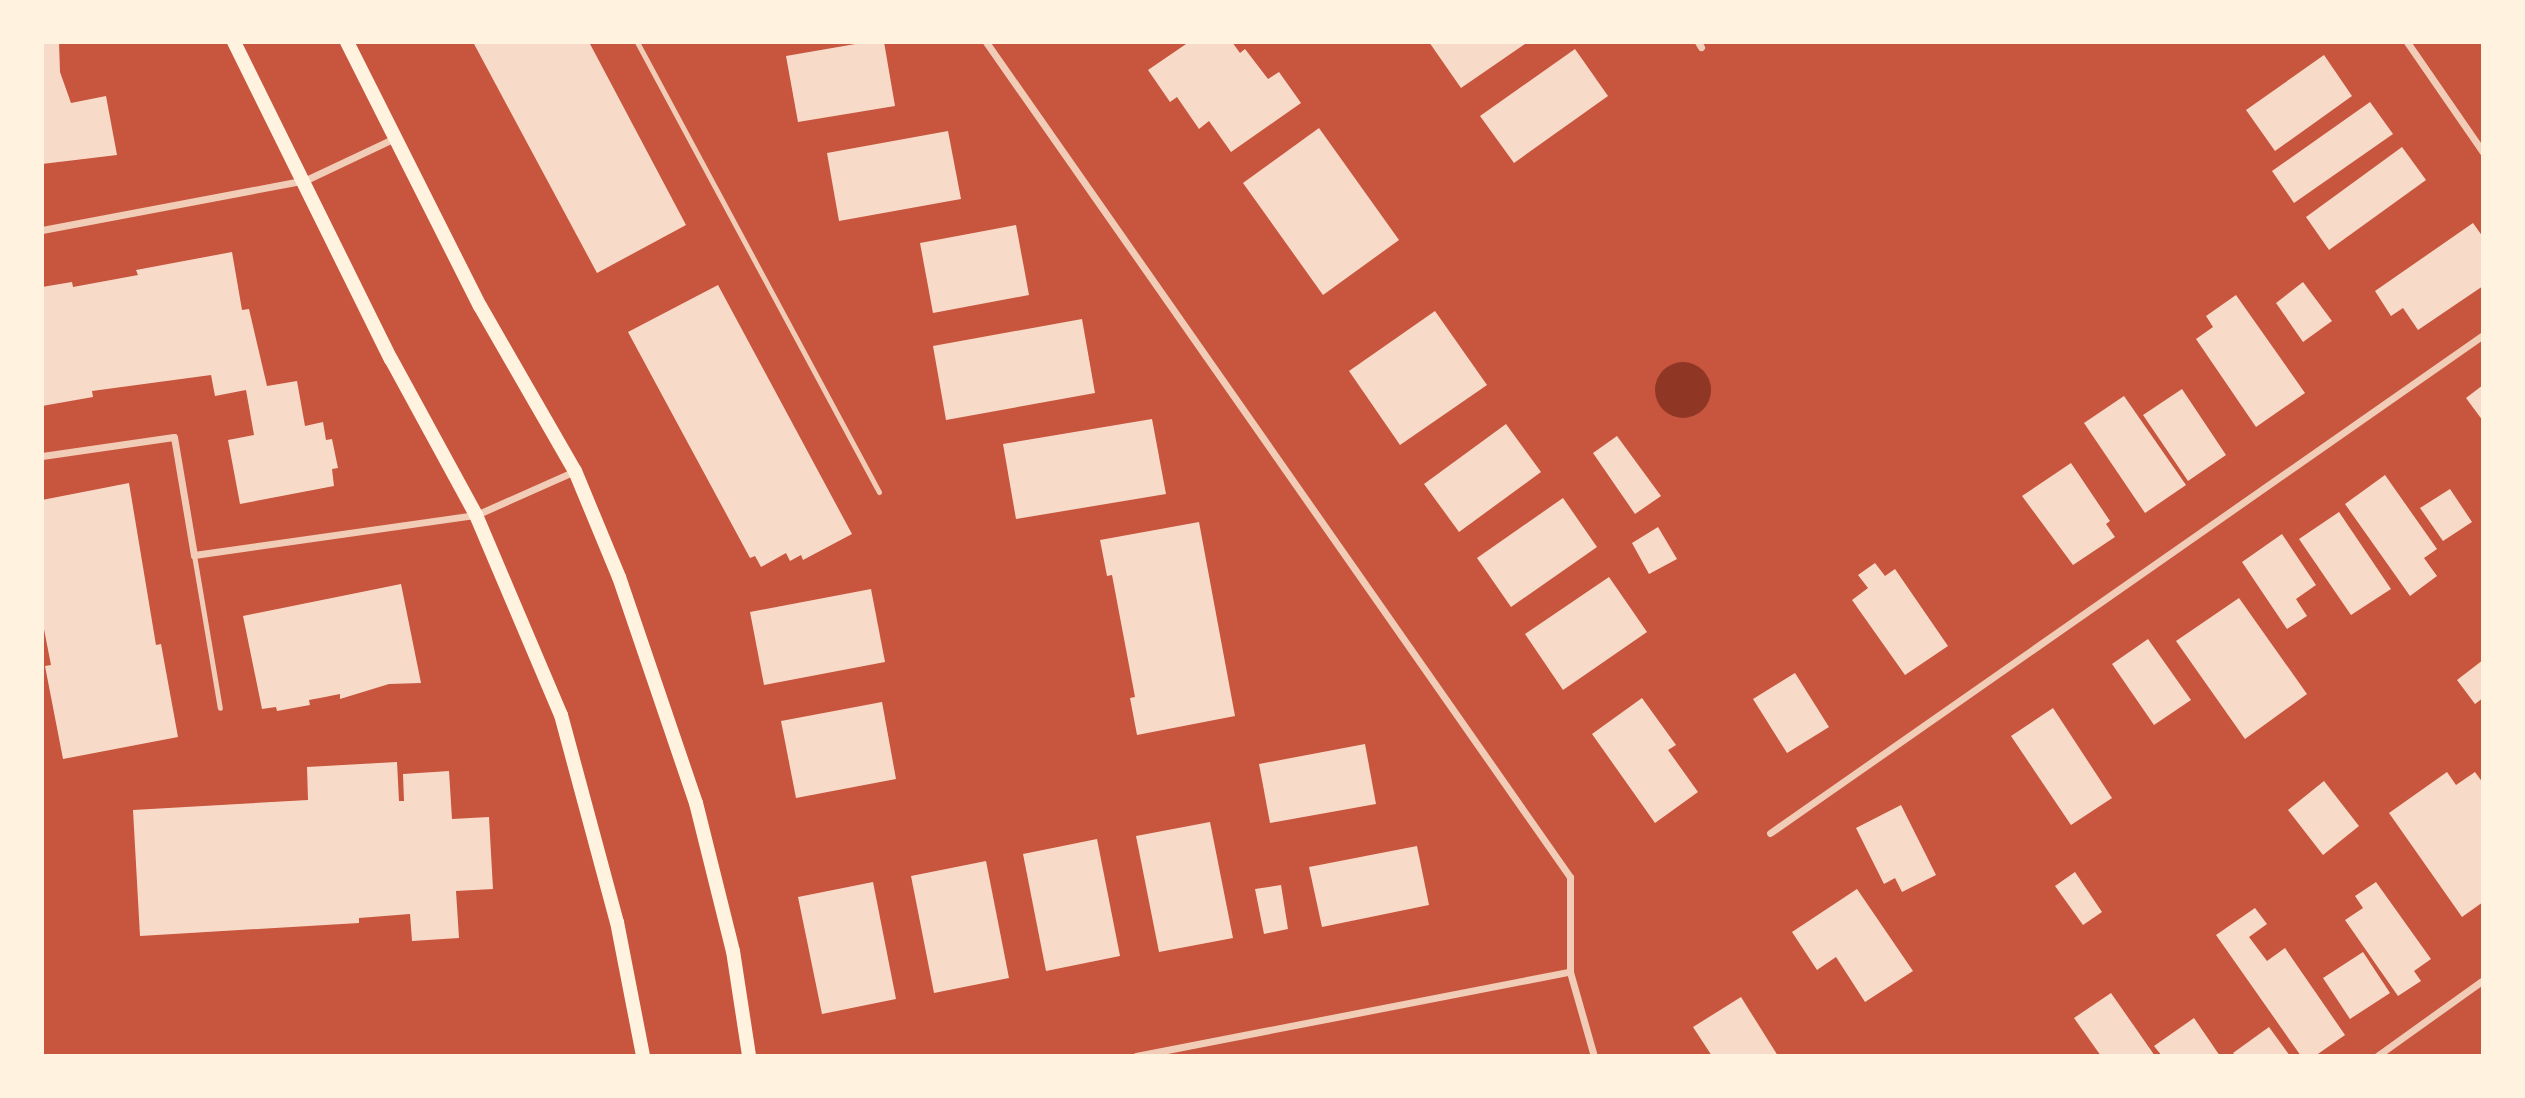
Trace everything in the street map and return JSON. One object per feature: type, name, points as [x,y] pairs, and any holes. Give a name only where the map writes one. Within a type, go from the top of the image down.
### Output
[{"type":"main road","points":[[234,42],[306,180],[391,359],[476,515],[561,715],[617,922],[643,1056]]},
{"type":"main road","points":[[347,42],[398,137],[480,306],[575,471],[619,577],[696,803],[733,951],[749,1056]]},
{"type":"street","points":[[986,42],[1570,877],[1570,972],[1594,1056]]},
{"type":"street","points":[[2407,42],[2483,152]]},
{"type":"street","points":[[42,230],[306,180],[398,137]]},
{"type":"street","points":[[1770,833],[2483,335]]},
{"type":"street","points":[[42,456],[174,436],[194,555],[476,515],[575,471]]},
{"type":"street","points":[[1136,1056],[1570,972]]},
{"type":"street","points":[[2377,1056],[2483,981]]},
{"type":"lane","points":[[637,42],[879,492]]},
{"type":"lane","points":[[194,555],[220,708]]},
{"type":"shaded area","points":[[1683,362],[1698,367],[1706,375],[1711,390],[1706,405],[1698,413],[1683,418],[1668,413],[1660,405],[1655,390],[1660,375],[1668,367]]},
{"type":"building","points":[[42,42],[59,42],[60,72],[71,103],[106,96],[117,155],[42,164]]},
{"type":"building","points":[[473,42],[589,42],[686,225],[597,273]]},
{"type":"building","points":[[867,42],[884,42],[895,106],[798,122],[786,56]]},
{"type":"building","points":[[1189,42],[1232,42],[1240,53],[1245,49],[1268,79],[1279,72],[1301,103],[1231,152],[1209,121],[1199,129],[1177,97],[1170,102],[1148,70]]},
{"type":"building","points":[[1429,42],[1528,42],[1461,88]]},
{"type":"building","points":[[1575,49],[1608,96],[1514,163],[1480,116]]},
{"type":"building","points":[[2324,55],[2352,96],[2275,151],[2246,110]]},
{"type":"building","points":[[2370,102],[2393,134],[2294,203],[2272,171]]},
{"type":"building","points":[[1319,128],[1399,240],[1323,295],[1243,183]]},
{"type":"building","points":[[948,131],[961,199],[839,221],[827,153]]},
{"type":"building","points":[[2402,147],[2426,180],[2329,250],[2306,217]]},
{"type":"building","points":[[2473,223],[2483,237],[2483,286],[2418,330],[2403,308],[2391,316],[2375,291]]},
{"type":"building","points":[[1016,225],[1029,295],[933,313],[920,243]]},
{"type":"building","points":[[232,252],[242,310],[249,309],[267,386],[297,381],[305,426],[323,422],[326,440],[332,439],[338,468],[332,469],[334,486],[240,504],[228,440],[254,435],[246,390],[215,396],[211,375],[92,391],[93,397],[42,406],[42,287],[72,282],[73,287],[138,275],[136,270]]},
{"type":"building","points":[[2303,282],[2332,321],[2303,342],[2276,303]]},
{"type":"building","points":[[718,285],[852,534],[803,560],[801,555],[790,561],[786,553],[761,567],[755,556],[750,558],[628,332]]},
{"type":"building","points":[[2236,295],[2305,393],[2256,427],[2196,339],[2213,327],[2206,316]]},
{"type":"building","points":[[1435,311],[1487,385],[1400,445],[1349,371]]},
{"type":"building","points":[[1082,319],[1095,393],[946,420],[933,346]]},
{"type":"building","points":[[2483,385],[2483,421],[2466,398]]},
{"type":"building","points":[[2182,389],[2226,455],[2188,481],[2143,415]]},
{"type":"building","points":[[2124,396],[2186,485],[2145,513],[2084,423]]},
{"type":"building","points":[[1152,419],[1166,494],[1016,519],[1003,444]]},
{"type":"building","points":[[1506,424],[1541,472],[1459,532],[1424,484]]},
{"type":"building","points":[[1617,436],[1661,496],[1635,514],[1593,453]]},
{"type":"building","points":[[2071,463],[2110,521],[2106,524],[2115,537],[2073,565],[2022,496]]},
{"type":"building","points":[[2385,475],[2437,549],[2424,558],[2437,576],[2410,596],[2345,504]]},
{"type":"building","points":[[129,483],[156,645],[161,644],[178,737],[63,759],[45,666],[51,665],[42,619],[42,500]]},
{"type":"building","points":[[2450,489],[2472,522],[2443,541],[2420,508]]},
{"type":"building","points":[[1563,498],[1597,547],[1511,607],[1477,558]]},
{"type":"building","points":[[2339,512],[2391,589],[2351,615],[2299,539]]},
{"type":"building","points":[[1199,522],[1235,716],[1137,735],[1130,698],[1135,697],[1112,575],[1107,576],[1100,540]]},
{"type":"building","points":[[1658,527],[1677,559],[1649,574],[1632,543]]},
{"type":"building","points":[[2282,534],[2316,585],[2296,599],[2307,616],[2287,629],[2242,562]]},
{"type":"building","points":[[1875,563],[1885,576],[1895,569],[1948,646],[1905,675],[1852,600],[1868,588],[1858,575]]},
{"type":"building","points":[[1609,577],[1647,632],[1563,690],[1525,634]]},
{"type":"building","points":[[401,584],[421,683],[389,684],[340,699],[340,694],[309,700],[310,705],[277,711],[276,707],[262,709],[243,616]]},
{"type":"building","points":[[871,589],[885,662],[764,685],[750,612]]},
{"type":"building","points":[[2239,598],[2307,694],[2245,739],[2176,641]]},
{"type":"building","points":[[2148,639],[2191,700],[2154,725],[2112,664]]},
{"type":"building","points":[[2483,660],[2483,698],[2475,704],[2457,680]]},
{"type":"building","points":[[1795,673],[1829,727],[1787,753],[1753,699]]},
{"type":"building","points":[[1642,698],[1676,745],[1668,750],[1698,792],[1655,823],[1592,734]]},
{"type":"building","points":[[882,702],[896,779],[796,798],[781,721]]},
{"type":"building","points":[[2053,708],[2112,798],[2071,825],[2011,736]]},
{"type":"building","points":[[1365,744],[1376,804],[1270,823],[1259,764]]},
{"type":"building","points":[[397,762],[399,801],[404,801],[403,774],[449,771],[452,819],[489,817],[493,889],[456,891],[459,938],[412,941],[410,914],[359,918],[359,923],[140,936],[133,810],[308,800],[307,767]]},
{"type":"building","points":[[2447,772],[2456,785],[2475,772],[2483,783],[2483,902],[2462,917],[2389,813]]},
{"type":"building","points":[[2324,781],[2359,826],[2323,855],[2288,810]]},
{"type":"building","points":[[1901,805],[1936,875],[1902,892],[1895,878],[1884,884],[1856,828]]},
{"type":"building","points":[[1210,822],[1233,938],[1159,952],[1136,836]]},
{"type":"building","points":[[1097,839],[1120,956],[1046,971],[1023,854]]},
{"type":"building","points":[[1417,846],[1429,905],[1322,927],[1309,867]]},
{"type":"building","points":[[986,861],[1009,978],[934,993],[911,876]]},
{"type":"building","points":[[2075,872],[2102,912],[2083,925],[2055,886]]},
{"type":"building","points":[[873,882],[896,999],[822,1014],[798,897]]},
{"type":"building","points":[[2376,882],[2431,959],[2414,971],[2421,981],[2398,996],[2345,920],[2363,908],[2355,896]]},
{"type":"building","points":[[1281,885],[1288,929],[1264,934],[1255,889]]},
{"type":"building","points":[[1857,889],[1913,971],[1865,1002],[1836,957],[1817,970],[1792,932]]},
{"type":"building","points":[[2255,908],[2267,924],[2249,937],[2267,961],[2285,948],[2345,1035],[2315,1056],[2301,1056],[2216,935]]},
{"type":"building","points":[[2363,952],[2390,993],[2350,1019],[2323,978]]},
{"type":"building","points":[[2111,993],[2155,1056],[2101,1056],[2074,1018]]},
{"type":"building","points":[[1741,997],[1778,1056],[1712,1056],[1693,1027]]},
{"type":"building","points":[[2194,1018],[2220,1056],[2162,1056],[2154,1046]]},
{"type":"building","points":[[2269,1027],[2290,1056],[2236,1056],[2233,1053]]}]
